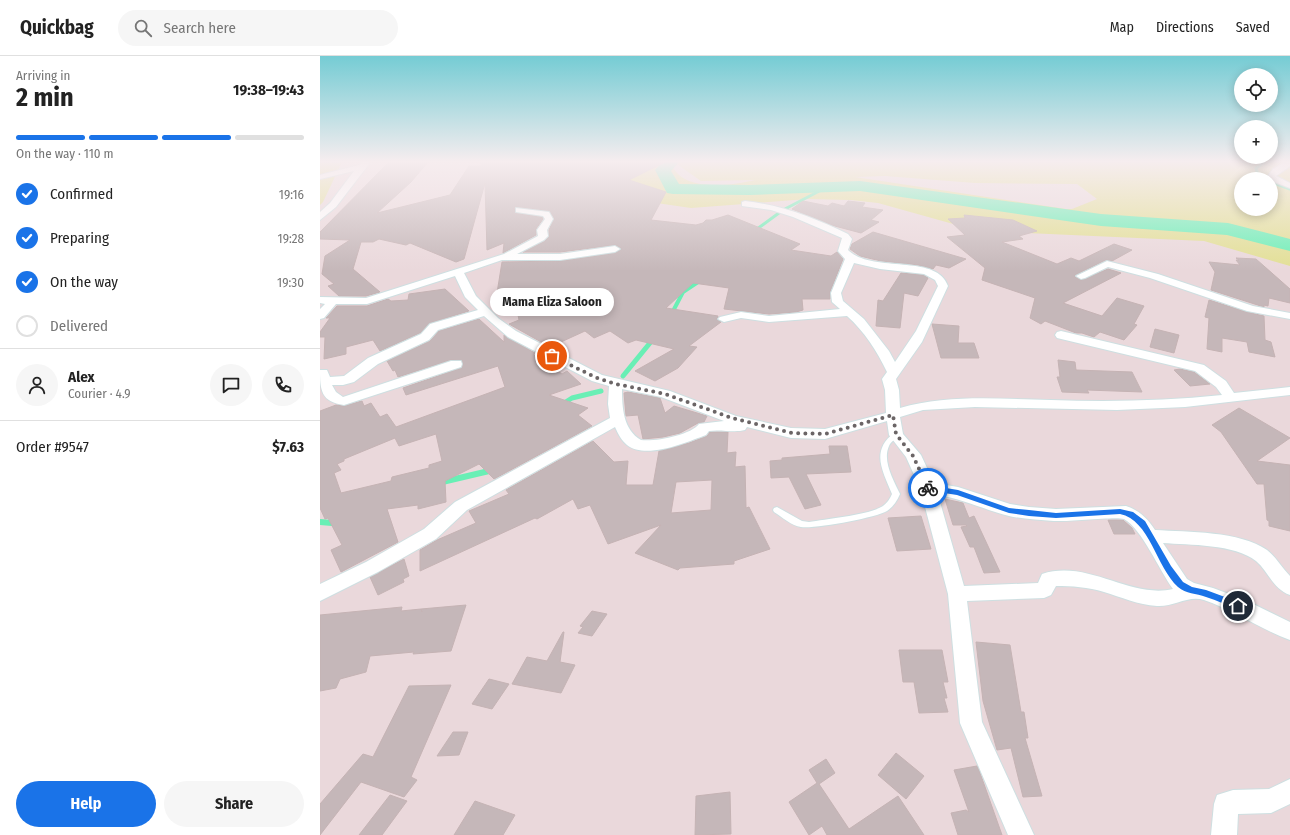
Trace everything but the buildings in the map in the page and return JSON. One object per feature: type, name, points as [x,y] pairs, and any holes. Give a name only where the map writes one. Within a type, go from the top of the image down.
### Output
[{"type":"street","points":[[320,217],[328,211],[336,198]]},
{"type":"street","points":[[745,204],[768,205],[845,236],[847,239],[843,251],[845,255],[870,264],[925,271],[933,274],[942,281],[943,286],[931,313],[905,361],[889,379],[892,390],[893,415],[896,434],[913,456],[928,488],[957,594],[971,723],[1022,835]]},
{"type":"street","points":[[320,300],[367,301],[516,252],[541,238],[542,230],[549,219],[546,214],[519,210]]},
{"type":"street","points":[[501,257],[560,257],[615,249]]},
{"type":"street","points":[[851,257],[842,282],[836,293],[838,302],[860,321],[885,354],[894,372]]},
{"type":"street","points":[[1081,276],[1107,264],[1154,276],[1251,309],[1290,316]]},
{"type":"street","points":[[457,272],[462,277],[470,297],[485,312],[512,334],[597,378],[616,384],[665,394],[732,418],[766,428],[807,435],[825,434],[922,406],[975,404],[1117,406],[1185,403],[1290,391]]},
{"type":"street","points":[[320,316],[333,301]]},
{"type":"street","points":[[321,372],[343,381],[349,379],[373,361],[425,337],[434,327],[485,312]]},
{"type":"street","points":[[724,319],[741,315],[769,319],[850,312]]},
{"type":"street","points":[[1061,335],[1199,368],[1221,384],[1230,397]]},
{"type":"street","points":[[321,372],[330,395],[336,399],[344,401],[456,364]]},
{"type":"street","points":[[616,384],[615,404],[617,420],[629,440],[638,446],[671,442],[701,432],[704,427],[720,425],[766,428]]},
{"type":"street","points":[[320,593],[372,567],[430,534],[461,506],[617,420]]},
{"type":"street","points":[[928,488],[958,493],[1009,510],[1029,513],[1056,516],[1126,512],[1142,523],[1168,568],[1180,584],[1190,590],[1206,593],[1238,606],[1290,632]]},
{"type":"street","points":[[1150,536],[1233,544],[1254,550],[1262,555],[1280,578],[1290,587]]},
{"type":"street","points":[[957,594],[1010,590],[1044,590],[1049,579],[1059,578],[1087,580],[1152,598],[1175,598],[1190,590]]},
{"type":"street","points":[[1224,835],[1226,804],[1233,802],[1271,801],[1290,791]]},
{"type":"lane","points":[[777,510],[800,524],[809,525],[868,515],[890,506],[896,494],[885,466],[883,453],[884,447],[890,438],[896,434]]},
{"type":"shaded area","points":[[320,198],[325,198],[323,202],[320,205]]},
{"type":"shaded area","points":[[635,198],[996,198],[1072,209],[1096,198],[1234,198],[1234,216],[1278,216],[1278,198],[1290,198],[1290,266],[1204,241],[1007,232],[964,227],[878,203],[851,200],[808,199],[691,208],[636,200]]},
{"type":"waterway","points":[[753,232],[783,210],[805,198]]},
{"type":"waterway","points":[[948,198],[1101,220],[1228,229],[1290,245]]},
{"type":"waterway","points":[[671,315],[683,292],[701,280]]},
{"type":"waterway","points":[[623,376],[654,338]]},
{"type":"waterway","points":[[561,405],[572,398],[601,391]]},
{"type":"waterway","points":[[438,483],[489,471],[489,466]]},
{"type":"waterway","points":[[320,522],[332,523],[337,521]]},
{"type":"way so far","points":[[552,356],[597,378],[616,384],[632,386],[665,394],[732,418],[766,428],[792,433],[807,435],[825,434],[856,424],[893,415],[896,434],[913,456],[928,488]]},
{"type":"place","name":"Mama Eliza Saloon","points":[[552,356]]},
{"type":"route","points":[[928,488],[958,493],[989,502],[1009,510],[1029,513],[1056,516],[1126,512],[1137,518],[1142,523],[1168,568],[1180,584],[1190,590],[1206,593],[1238,606]]}]
